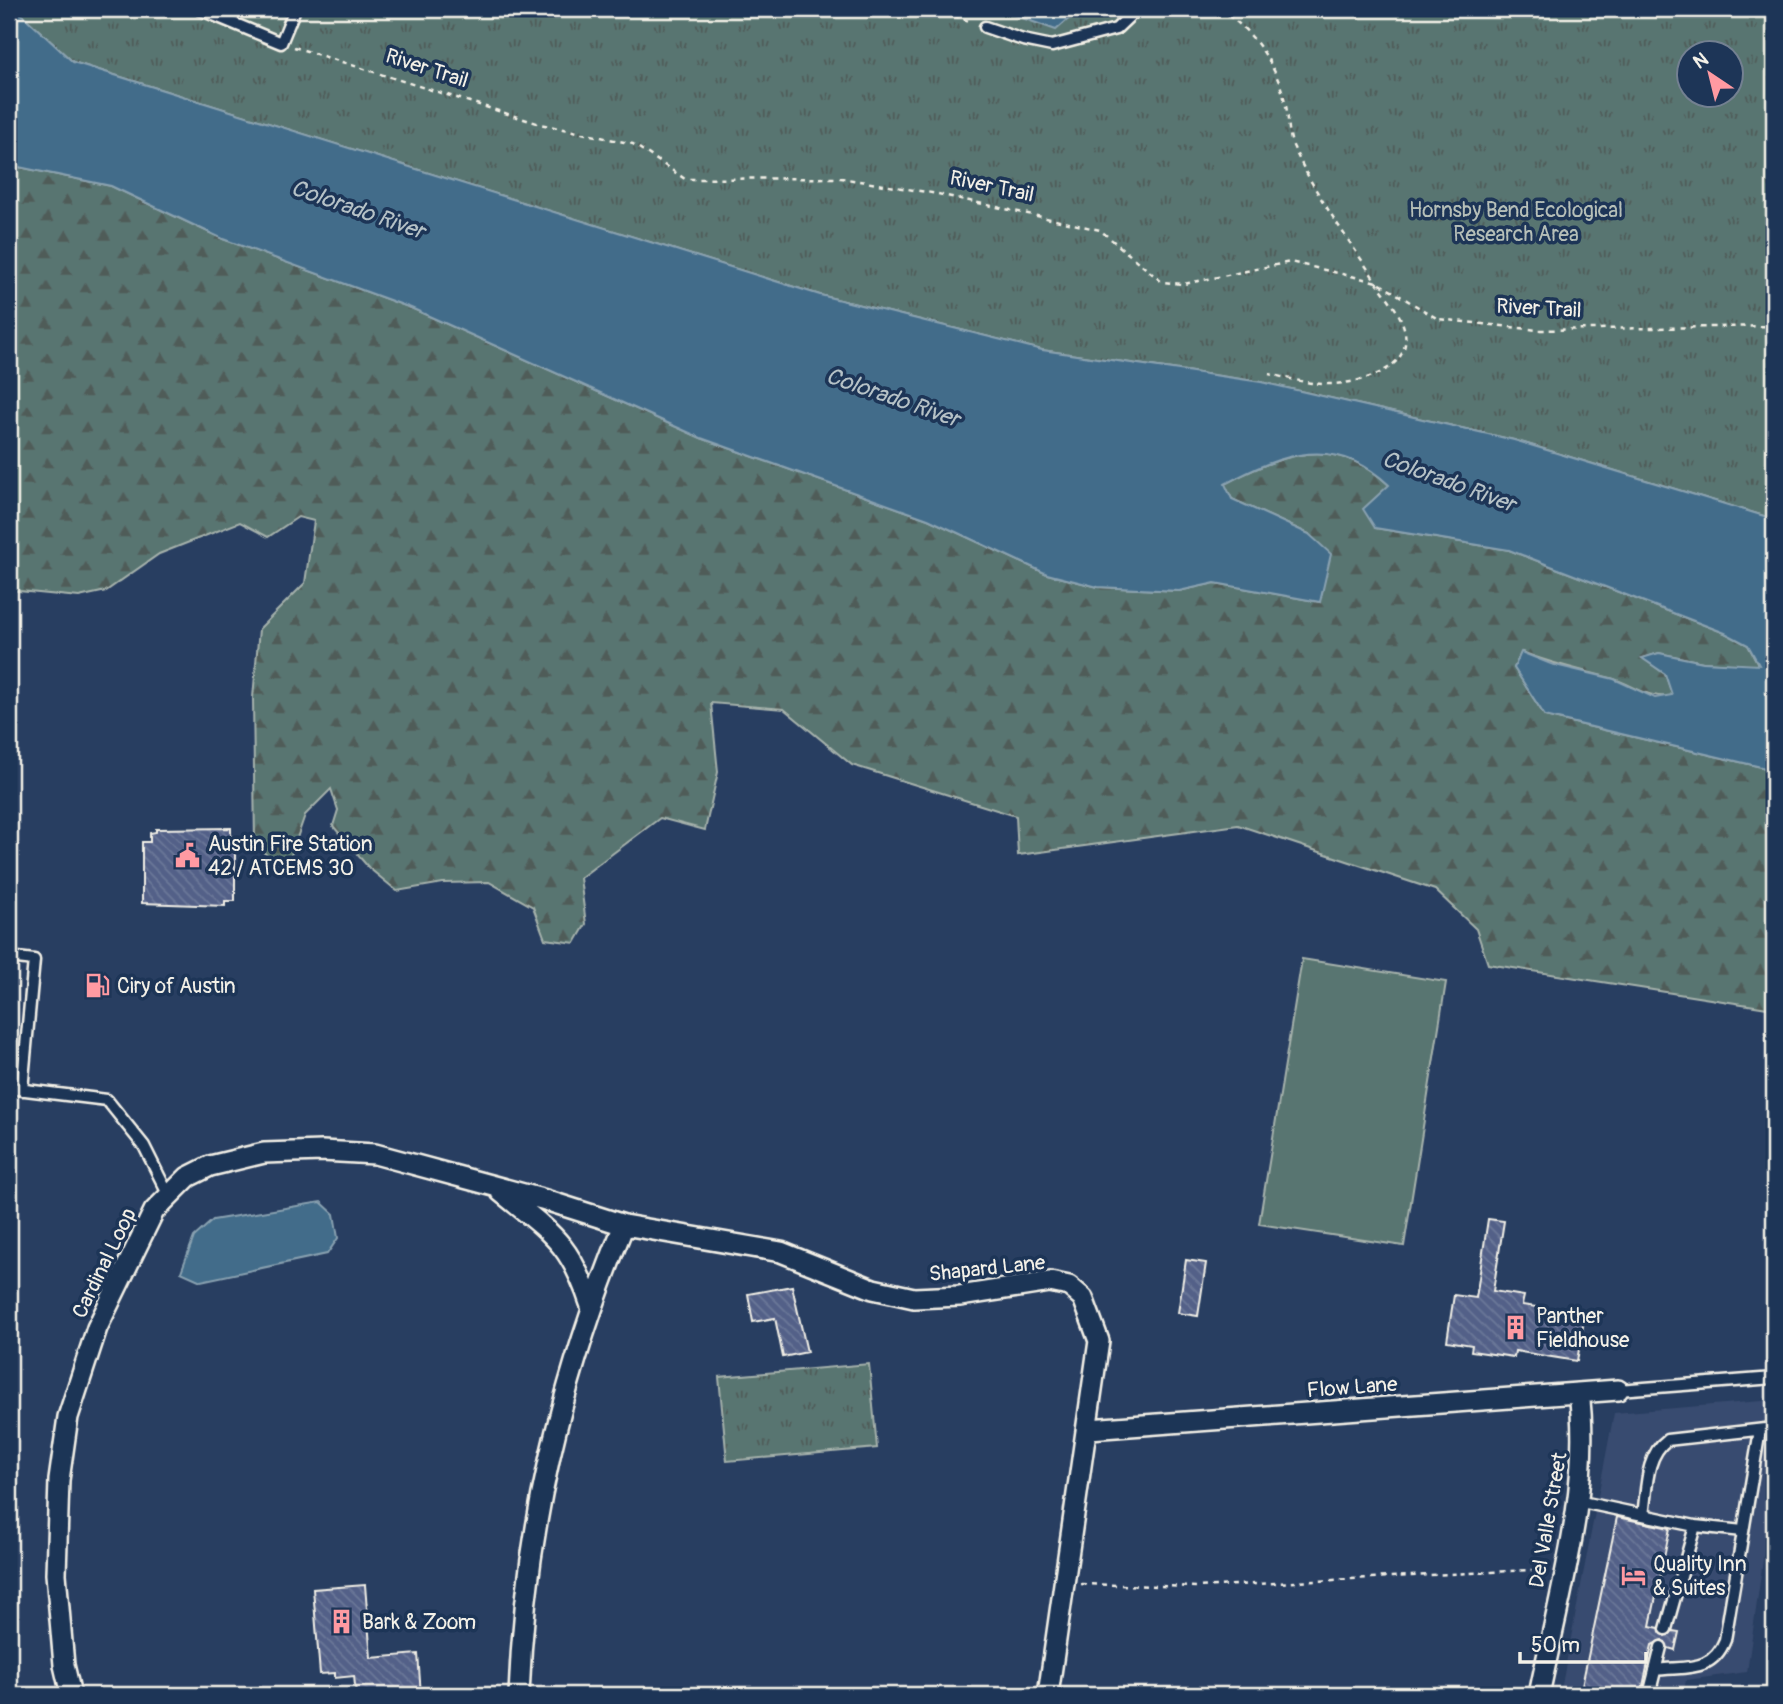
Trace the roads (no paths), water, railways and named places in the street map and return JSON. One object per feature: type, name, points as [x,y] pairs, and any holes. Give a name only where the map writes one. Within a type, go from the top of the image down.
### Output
[{"type":"street","name":"Cardinal Loop","points":[[71,1695],[64,1665],[56,1574],[60,1480],[68,1417],[97,1328],[154,1211],[168,1194],[188,1177],[210,1166],[264,1153],[322,1150],[375,1154],[542,1199],[624,1225]]},
{"type":"street","name":"Cardinal Loop","points":[[497,1189],[567,1249],[579,1270],[591,1306]]},
{"type":"street","points":[[519,1695],[523,1615],[532,1537],[559,1416],[591,1306],[624,1225]]},
{"type":"street","name":"Shapard Lane","points":[[624,1225],[781,1252],[873,1289],[914,1298],[960,1296],[1040,1283],[1069,1286],[1083,1298],[1099,1341],[1089,1429],[1048,1695]]},
{"type":"street","name":"Flow Lane","points":[[1089,1429],[1618,1390]]},
{"type":"street","name":"Del Valle Street","points":[[1539,1695],[1577,1501],[1584,1448],[1579,1393]]},
{"type":"lane","points":[[199,9],[281,43],[295,9]]},
{"type":"lane","points":[[985,27],[1052,47],[1116,29],[1137,9]]},
{"type":"lane","points":[[9,957],[34,960],[22,1090]]},
{"type":"lane","points":[[9,1088],[107,1100],[144,1146],[168,1194]]},
{"type":"lane","points":[[1618,1390],[1774,1378]]},
{"type":"lane","points":[[1643,1515],[1652,1459],[1657,1447],[1667,1440],[1774,1428]]},
{"type":"lane","points":[[1655,1670],[1707,1664],[1718,1657],[1725,1640],[1759,1430]]},
{"type":"lane","points":[[1577,1501],[1695,1526],[1743,1531]]},
{"type":"lane","points":[[1666,1629],[1695,1526]]},
{"type":"lane","points":[[1649,1695],[1661,1647]]},
{"type":"water","name":"Colorado River","points":[[9,9],[16,9],[73,62],[820,295],[1042,350],[1261,382],[1514,440],[1774,519],[1774,770],[1545,716],[1514,668],[1521,652],[1551,664],[1614,679],[1655,698],[1672,695],[1665,674],[1642,658],[1659,653],[1703,662],[1759,665],[1748,645],[1725,633],[1509,550],[1375,528],[1363,509],[1389,485],[1369,469],[1349,459],[1329,454],[1288,457],[1225,484],[1232,499],[1309,534],[1331,554],[1320,602],[1215,583],[1179,591],[1098,587],[1047,574],[928,519],[701,438],[411,308],[223,239],[111,186],[9,165]]},
{"type":"water","points":[[997,9],[1080,9],[1056,30]]},
{"type":"water","points":[[321,1202],[334,1214],[338,1238],[327,1254],[201,1281],[181,1272],[194,1237],[213,1220]]},
{"type":"place","name":"Austin Fire Station 42 / ATCEMS 30","points":[[188,856]]},
{"type":"place","name":"Ciry of Austin","points":[[97,986]]},
{"type":"place","name":"Panther Fieldhouse","points":[[1516,1328]]},
{"type":"place","name":"Quality Inn & Suites","points":[[1633,1576]]},
{"type":"place","name":"Bark & Zoom","points":[[342,1622]]},
{"type":"park label","name":"Hornsby Bend Ecological Research Area","points":[[1516,222]]}]
